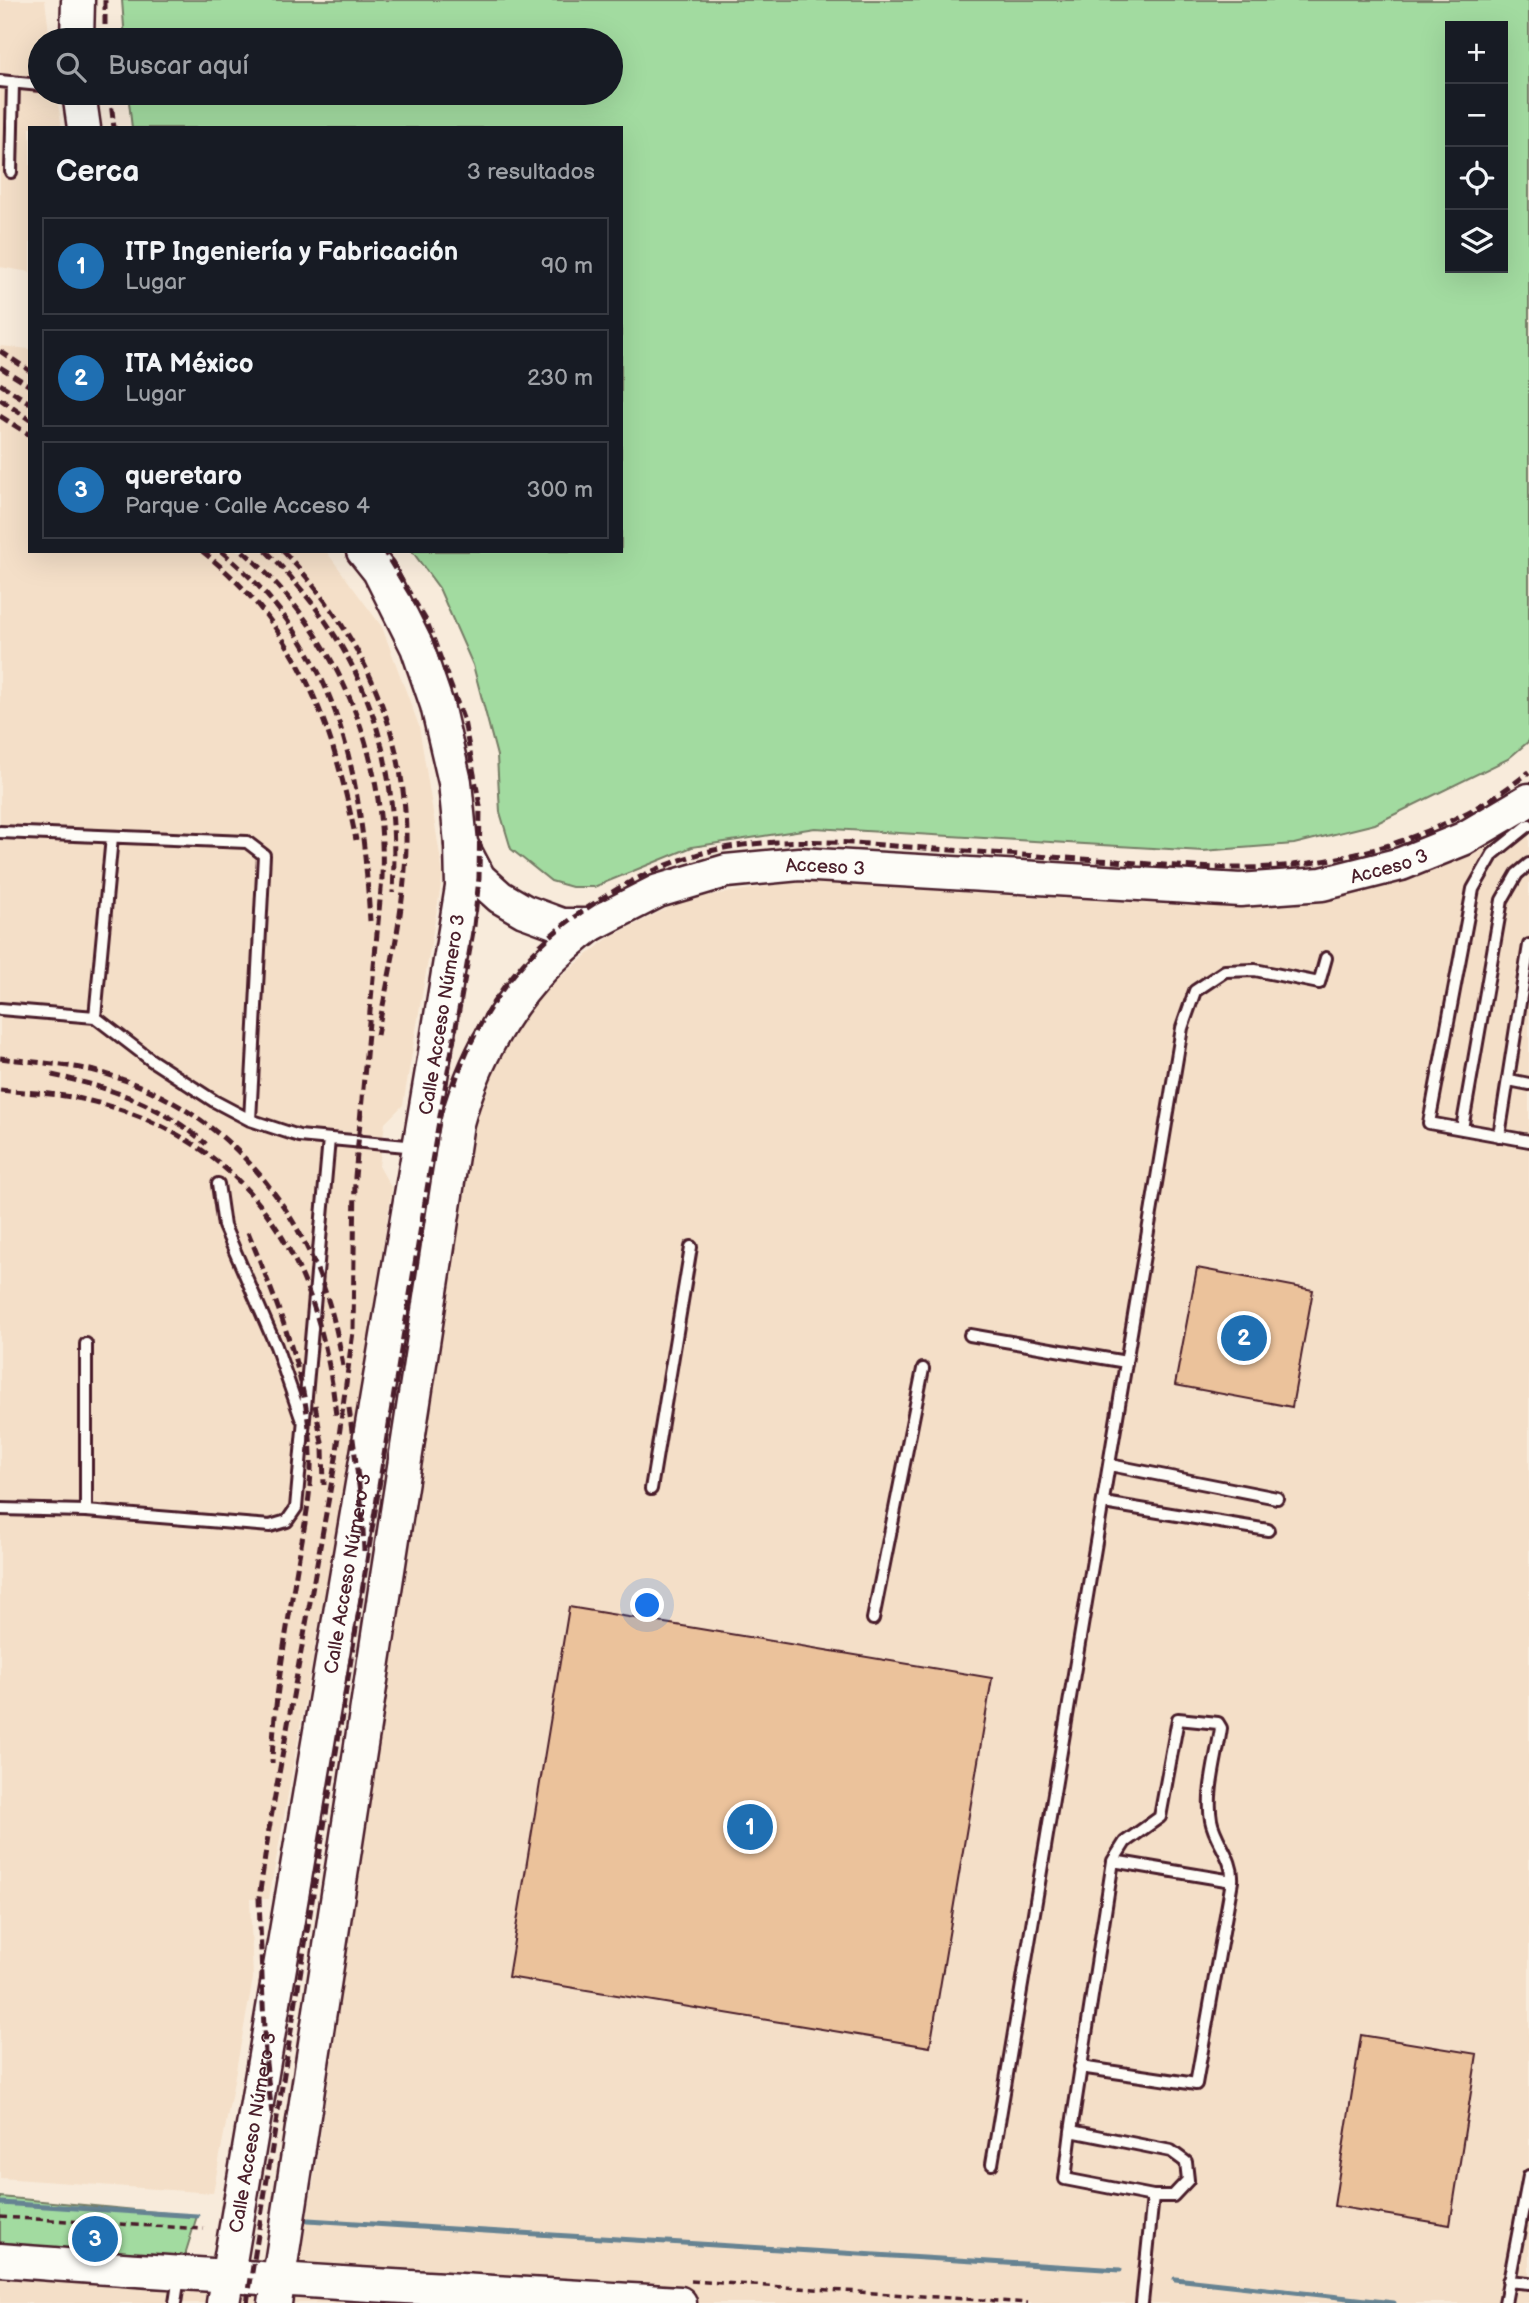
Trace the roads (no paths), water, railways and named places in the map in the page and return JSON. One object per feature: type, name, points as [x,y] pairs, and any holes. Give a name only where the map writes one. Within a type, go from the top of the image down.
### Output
[{"type":"street","points":[[77,28],[78,0]]},
{"type":"street","points":[[81,105],[84,126]]},
{"type":"street","name":"Acceso 3","points":[[365,553],[379,571],[417,647],[437,705],[455,782],[461,844],[479,878],[500,897],[544,920],[562,925],[591,925],[659,891],[726,871],[799,864],[1240,890],[1322,884],[1413,859],[1463,839],[1529,800]]},
{"type":"street","name":"Calle Acceso Número 3","points":[[224,2290],[419,1147],[461,887],[461,844]]},
{"type":"street","name":"Calle Acceso Número 3","points":[[277,2290],[457,1124],[467,1087],[497,1026],[535,974],[558,951],[591,925]]},
{"type":"street","points":[[0,2260],[177,2289],[680,2303]]},
{"type":"lane","points":[[0,81],[28,84]]},
{"type":"lane","points":[[11,172],[13,82]]},
{"type":"lane","points":[[1529,825],[1493,854],[1473,889],[1429,1122],[1529,1141]]},
{"type":"lane","points":[[0,832],[247,842],[264,855],[250,1120]]},
{"type":"lane","points":[[95,1017],[112,837]]},
{"type":"lane","points":[[1462,1129],[1502,900],[1517,874],[1529,864]]},
{"type":"lane","points":[[1499,1136],[1525,989],[1529,948]]},
{"type":"lane","points":[[992,2164],[1182,1028],[1195,992],[1225,971],[1255,970],[1319,983],[1326,958]]},
{"type":"lane","points":[[0,1009],[95,1017],[151,1060],[214,1101],[250,1120],[299,1136],[419,1147]]},
{"type":"lane","points":[[1516,1035],[1529,1037]]},
{"type":"lane","points":[[1509,1080],[1529,1084]]},
{"type":"lane","points":[[0,1508],[86,1511],[270,1526],[287,1521],[296,1508],[329,1139]]},
{"type":"lane","points":[[218,1184],[224,1226],[276,1346],[303,1422]]},
{"type":"lane","points":[[651,1489],[691,1247]]},
{"type":"lane","points":[[970,1335],[1126,1362]]},
{"type":"lane","points":[[86,1344],[86,1511]]},
{"type":"lane","points":[[873,1619],[923,1369]]},
{"type":"lane","points":[[1110,1465],[1277,1498]]},
{"type":"lane","points":[[1104,1503],[1268,1530]]},
{"type":"lane","points":[[1071,2131],[1179,2155],[1186,2162],[1188,2180],[1173,2196],[1153,2196],[1065,2179],[1071,2131],[1080,2067],[1114,1861],[1125,1842],[1160,1817],[1178,1719],[1218,1723],[1221,1728],[1210,1807],[1211,1823],[1232,1866],[1232,1881],[1196,2084],[1080,2067]]},
{"type":"lane","points":[[1114,1861],[1232,1881]]},
{"type":"lane","points":[[1505,2303],[1507,2281],[1529,2176]]},
{"type":"lane","points":[[1142,2303],[1153,2196]]},
{"type":"lane","points":[[1507,2281],[1529,2283]]},
{"type":"waterway","points":[[0,2203],[197,2216]]},
{"type":"waterway","points":[[308,2220],[1120,2270]]},
{"type":"waterway","points":[[1175,2279],[1394,2303]]},
{"type":"railway","points":[[105,0],[105,28]]},
{"type":"railway","points":[[111,105],[114,126]]},
{"type":"railway","points":[[0,351],[28,370]]},
{"type":"railway","points":[[0,367],[28,385]]},
{"type":"railway","points":[[0,384],[28,402]]},
{"type":"railway","points":[[0,399],[28,419]]},
{"type":"railway","points":[[0,416],[28,434]]},
{"type":"railway","points":[[204,553],[235,580],[263,612],[287,645],[306,680],[336,757],[356,840]]},
{"type":"railway","points":[[223,553],[262,590],[294,630],[319,673],[338,718],[360,815],[370,921]]},
{"type":"railway","points":[[245,553],[306,620],[330,658],[350,699],[365,741],[376,786],[382,878],[355,1177],[353,1332],[336,1458],[259,1898],[265,2055],[272,2114]]},
{"type":"railway","points":[[268,553],[301,589],[329,627],[352,666],[370,707],[383,749],[390,794],[394,842],[393,893]]},
{"type":"railway","points":[[285,553],[311,582],[357,650],[389,724],[399,764],[404,804],[405,870],[396,941],[377,1035]]},
{"type":"railway","points":[[247,2303],[428,1183],[474,926],[479,878],[480,806],[464,721],[427,622],[385,553]]},
{"type":"railway","points":[[454,1085],[488,1011],[519,968],[538,948],[580,913],[608,895],[652,872],[699,854],[751,844],[830,842],[1199,867],[1284,866],[1349,856],[1413,837],[1474,809],[1529,772]]},
{"type":"railway","points":[[0,1058],[95,1071],[145,1088],[190,1113],[230,1144],[264,1180],[293,1222],[316,1267],[333,1316],[343,1367]]},
{"type":"railway","points":[[52,1075],[94,1085],[134,1099],[171,1118],[206,1144]]},
{"type":"railway","points":[[0,1090],[79,1098],[146,1119],[193,1144],[234,1176],[267,1214],[293,1258],[314,1306],[328,1359],[336,1416]]},
{"type":"railway","points":[[248,1232],[280,1314],[298,1370],[309,1427],[311,1456],[307,1510],[278,1687],[272,1763]]},
{"type":"railway","points":[[315,1405],[323,1448],[324,1485]]},
{"type":"railway","points":[[349,1408],[362,1509],[364,1551]]},
{"type":"place","name":"ITA México","points":[[1244,1338]]},
{"type":"place","name":"ITP Ingeniería y Fabricación","points":[[750,1827]]},
{"type":"place","name":"queretaro","points":[[95,2239]]}]
